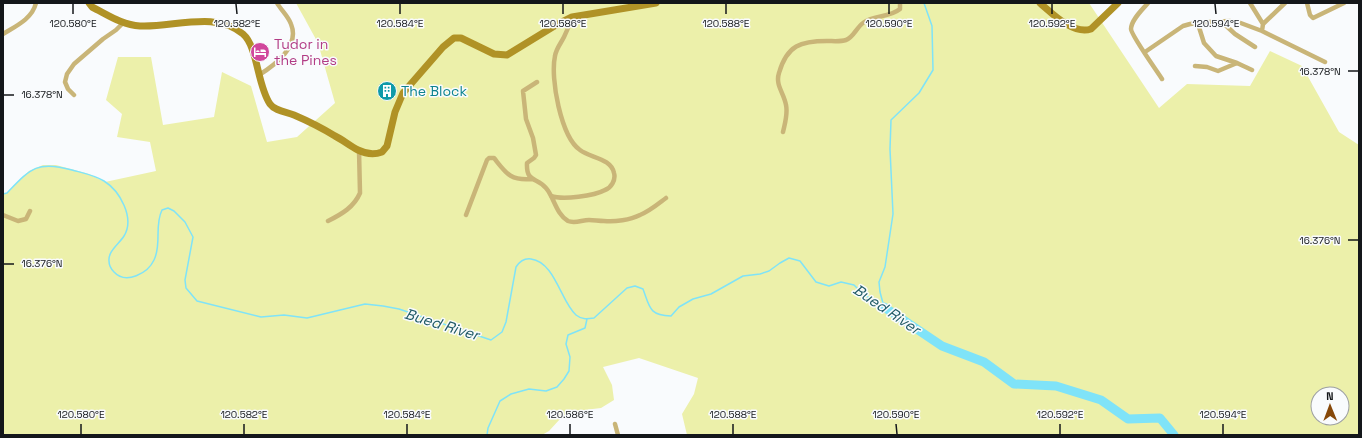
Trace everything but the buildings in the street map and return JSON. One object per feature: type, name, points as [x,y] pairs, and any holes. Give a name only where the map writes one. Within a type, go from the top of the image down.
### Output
[{"type":"main road","points":[[89,3],[92,7],[123,23],[140,26],[208,21],[221,23],[236,29],[250,42],[263,91],[270,105],[327,132],[359,150],[371,154],[382,152],[387,146],[395,112],[403,93],[442,48],[454,38],[461,38],[494,54],[507,55],[572,18],[656,3]]},
{"type":"main road","points":[[1040,3],[1062,22],[1079,30],[1085,31],[1091,29],[1118,3]]},
{"type":"street","points":[[3,34],[23,22],[34,9],[36,3]]},
{"type":"street","points":[[259,75],[270,68],[282,57],[290,43],[292,29],[290,23],[277,3]]},
{"type":"street","points":[[783,132],[787,109],[778,82],[778,77],[782,63],[790,50],[808,41],[838,41],[848,39],[863,23],[895,13],[900,9],[900,3]]},
{"type":"street","points":[[1148,3],[1132,23],[1131,31],[1134,39],[1145,52],[1162,80]]},
{"type":"street","points":[[1250,3],[1263,24]]},
{"type":"street","points":[[1262,30],[1263,24],[1280,5],[1285,3]]},
{"type":"street","points":[[1307,3],[1310,15],[1313,18],[1344,3]]},
{"type":"street","points":[[551,196],[560,197],[599,192],[606,190],[611,186],[614,180],[612,168],[607,163],[581,151],[575,146],[570,138],[558,102],[554,80],[555,56],[558,46],[563,39],[572,18]]},
{"type":"street","points":[[1222,22],[1235,34],[1255,48]]},
{"type":"street","points":[[1145,52],[1183,26],[1190,24],[1238,22],[1262,30],[1325,62]]},
{"type":"street","points":[[74,94],[68,89],[64,82],[70,69],[123,23]]},
{"type":"street","points":[[1198,24],[1204,43],[1216,56],[1238,63],[1252,70]]},
{"type":"street","points":[[1195,66],[1207,67],[1218,71],[1238,63]]},
{"type":"street","points":[[532,179],[527,171],[527,163],[536,155],[533,138],[526,119],[523,92],[536,82]]},
{"type":"street","points":[[328,220],[343,213],[357,199],[360,188],[359,150]]},
{"type":"street","points":[[466,215],[489,158],[494,158],[508,175],[518,179],[532,179],[542,184],[562,215],[568,221],[572,222],[588,220],[609,221],[631,218],[641,215],[666,198]]},
{"type":"street","points":[[3,215],[18,221],[26,219],[30,211]]},
{"type":"street","points":[[615,424],[618,435]]},
{"type":"green space","points":[[296,3],[1089,3],[1159,108],[1187,84],[1250,86],[1270,51],[1302,66],[1339,132],[1359,145],[1359,435],[687,435],[682,414],[694,394],[698,378],[639,358],[603,367],[612,385],[614,400],[601,408],[576,411],[560,419],[549,431],[542,435],[3,435],[3,194],[7,193],[29,171],[43,165],[56,165],[89,174],[105,182],[156,171],[150,142],[117,137],[122,114],[106,100],[118,57],[151,57],[163,125],[214,117],[222,72],[251,86],[267,142],[297,137],[335,103],[318,43]]},
{"type":"waterway","points":[[884,307],[879,282],[885,267],[893,214],[890,149],[891,120],[919,93],[933,70],[932,26],[924,3]]},
{"type":"waterway","name":"Bued River","points":[[3,194],[7,193],[28,173],[35,169],[50,166],[88,174],[110,185],[120,198],[127,213],[128,221],[124,236],[110,254],[109,264],[114,272],[119,276],[124,277],[136,276],[151,265],[158,248],[158,222],[162,210],[168,208],[174,211],[185,222],[193,237],[185,280],[186,288],[197,301],[261,317],[284,315],[307,318],[365,304],[399,309],[491,340],[502,332],[506,322],[516,267],[522,260],[526,259],[539,262],[546,267],[557,283],[571,309],[578,317],[585,319],[594,318],[627,288],[635,286],[643,289],[649,306],[654,312],[671,316],[679,307],[693,299],[711,294],[743,276],[760,274],[769,271],[789,258],[800,261],[816,282],[829,286],[841,282],[854,285],[863,294],[884,307]]},
{"type":"waterway","name":"Bued River","points":[[884,307],[942,346],[984,362],[1014,384],[1056,386],[1101,400],[1128,419],[1160,418],[1174,435]]},
{"type":"waterway","points":[[487,435],[488,428],[500,401],[511,394],[529,389],[546,391],[557,387],[564,379],[569,371],[570,357],[566,344],[568,335],[585,328],[587,319]]},
{"type":"place","name":"Tudor in the Pines","points":[[260,52]]},
{"type":"place","name":"The Block","points":[[387,91]]}]
